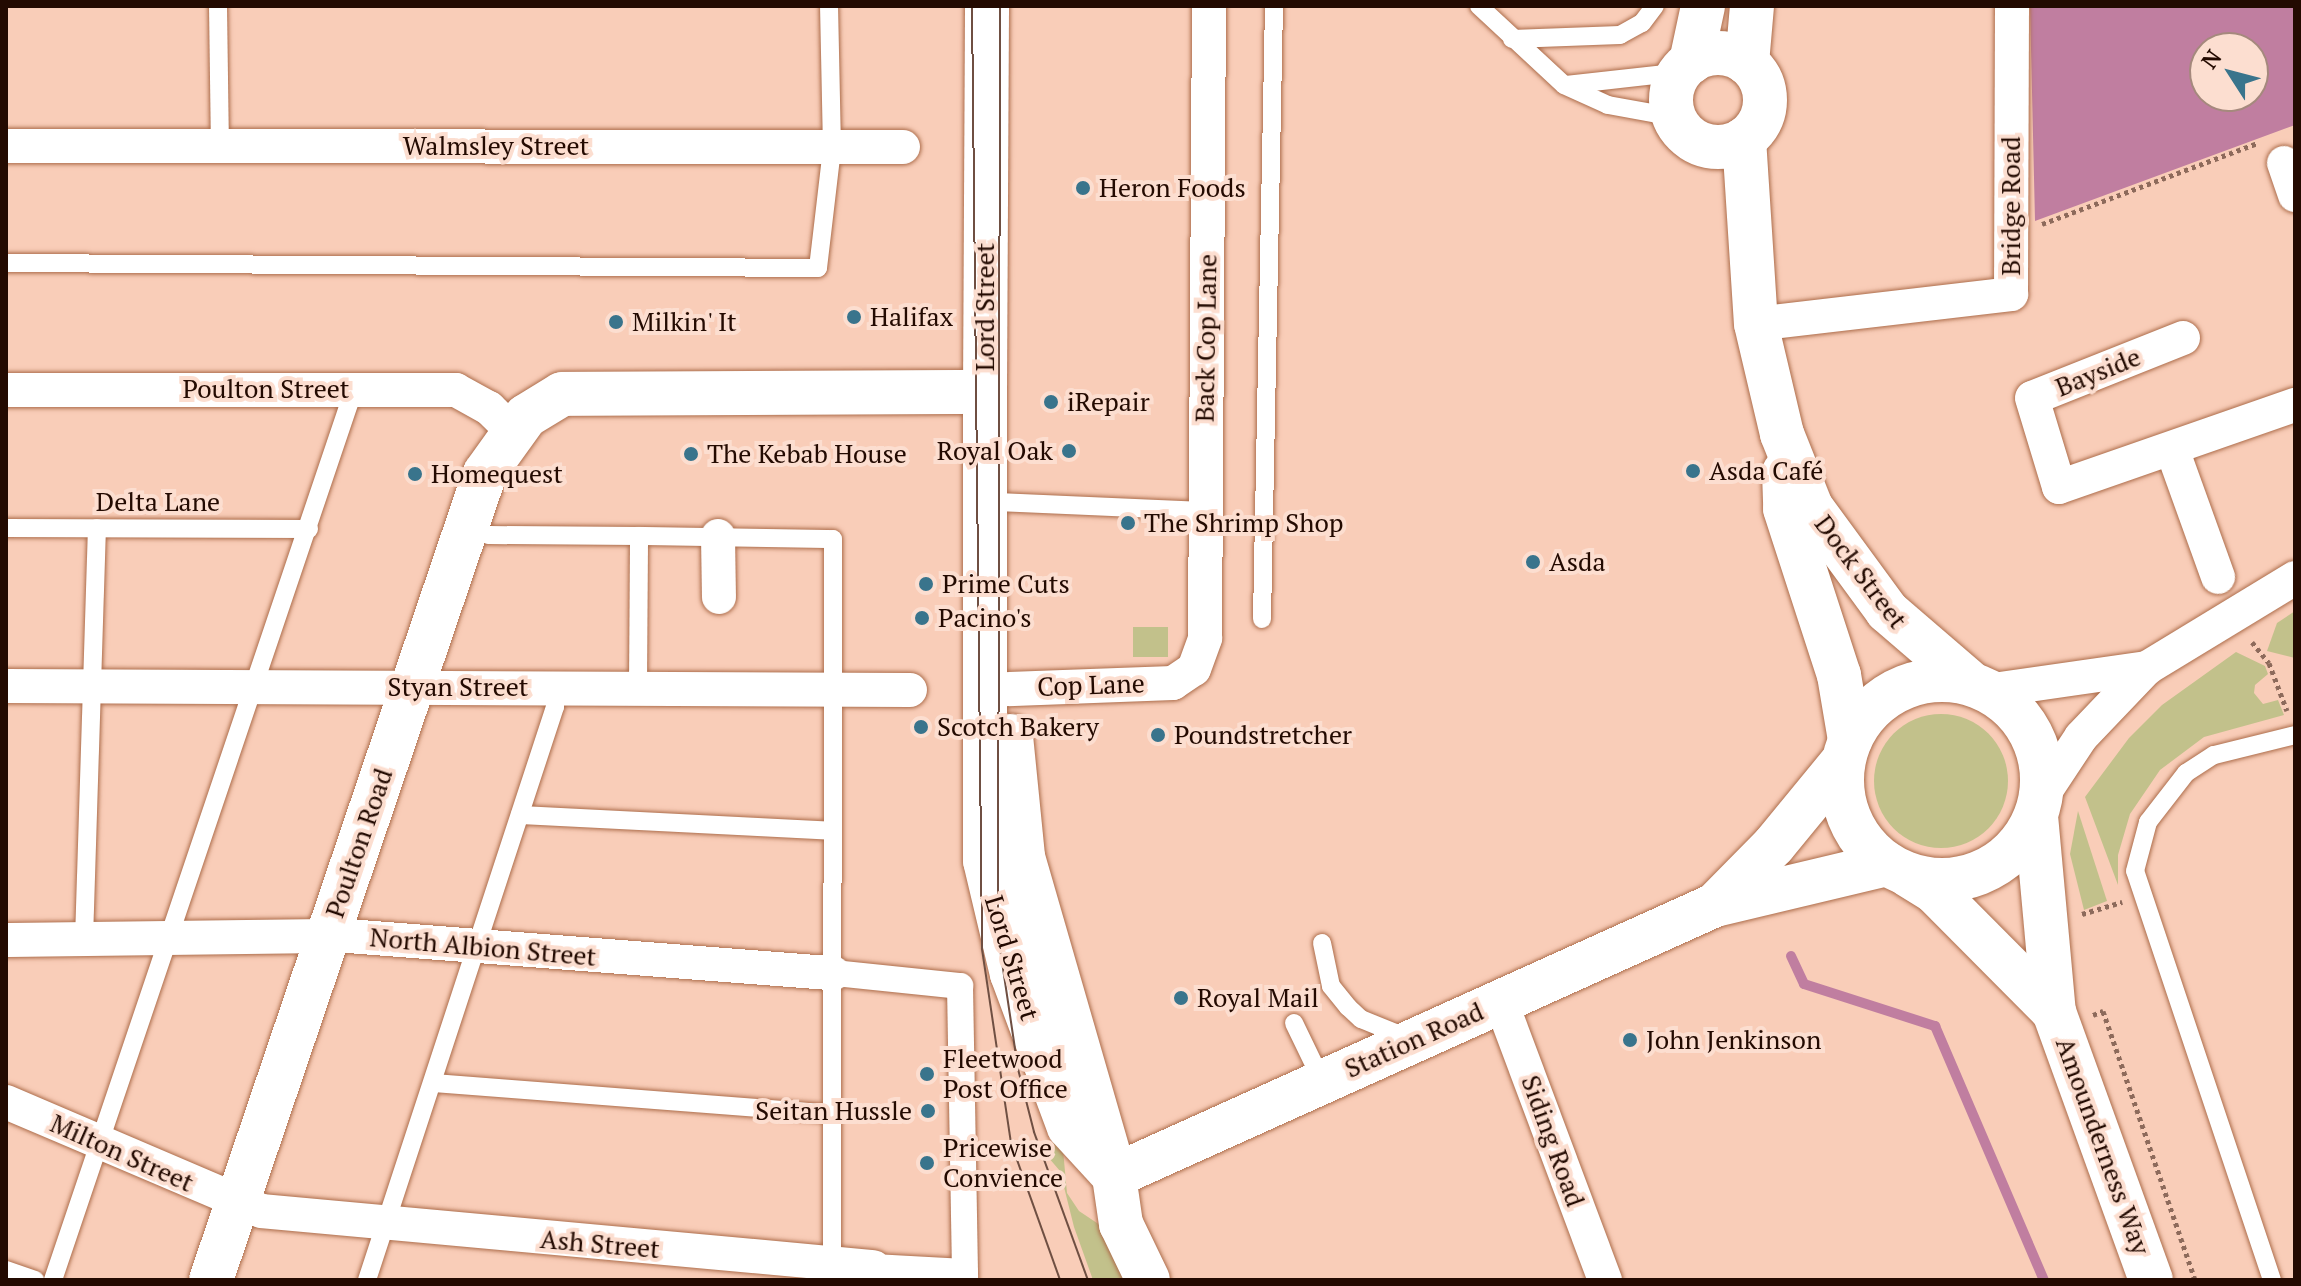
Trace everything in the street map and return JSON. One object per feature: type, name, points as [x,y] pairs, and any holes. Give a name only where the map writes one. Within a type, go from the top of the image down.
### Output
[{"type":"main road","name":"Lord Street","points":[[987,6],[985,506],[993,678],[985,861],[1002,939],[1069,1127],[1114,1176]]},
{"type":"main road","points":[[1686,67],[1718,53],[1747,63],[1757,75],[1765,101],[1759,123],[1744,139],[1726,146],[1686,130],[1672,94],[1686,67],[1703,6]]},
{"type":"main road","points":[[1747,63],[1752,6]]},
{"type":"main road","name":"Dock Street","points":[[1686,130],[1754,276]]},
{"type":"main road","name":"Dock Street","points":[[1744,139],[1756,324],[1782,434],[1811,507],[1887,611],[1980,688]]},
{"type":"main road","points":[[519,424],[562,394],[594,390],[985,392]]},
{"type":"main road","name":"Poulton Road","points":[[211,1280],[485,473],[519,424]]},
{"type":"main road","name":"Dock Street","points":[[1782,434],[1785,509],[1839,675],[1846,751]]},
{"type":"main road","points":[[1936,680],[1980,688],[2027,727],[2038,754],[2038,807],[2019,845],[1994,866],[1946,880],[1896,869],[1863,843],[1848,817],[1841,790],[1846,751],[1881,700],[1909,685],[1936,680]]},
{"type":"main road","name":"Station Road","points":[[1715,905],[1804,812],[1846,751]]},
{"type":"main road","name":"Amounderness Way","points":[[2038,807],[2054,1012],[2151,1280]]},
{"type":"main road","name":"Station Road","points":[[1114,1176],[1715,905],[1896,869]]},
{"type":"main road","name":"Amounderness Way","points":[[1896,869],[1935,892],[2054,1012]]},
{"type":"main road","points":[[1114,1176],[1121,1224],[1148,1280]]},
{"type":"street","name":"Back Cop Lane","points":[[1194,669],[1205,638],[1209,6]]},
{"type":"street","name":"Bridge Road","points":[[1756,324],[2011,294],[2012,6]]},
{"type":"street","name":"Walmsley Street","points":[[6,146],[903,147]]},
{"type":"street","name":"Bayside","points":[[2183,338],[2032,398],[2059,487],[2295,405]]},
{"type":"street","name":"Poulton Street","points":[[6,390],[456,390],[519,424]]},
{"type":"street","points":[[2172,449],[2218,577]]},
{"type":"street","points":[[718,536],[719,597]]},
{"type":"street","points":[[2038,807],[2081,737],[2147,668],[2295,578]]},
{"type":"street","points":[[1980,688],[2147,668]]},
{"type":"street","name":"Cop Lane","points":[[993,678],[1173,683],[1194,669]]},
{"type":"street","name":"Styan Street","points":[[6,686],[638,686],[910,690]]},
{"type":"street","name":"North Albion Street","points":[[6,940],[327,939],[348,936],[834,973],[960,986],[965,1276]]},
{"type":"street","name":"Siding Road","points":[[1501,1002],[1605,1280]]},
{"type":"street","name":"Milton Street","points":[[6,1102],[237,1203]]},
{"type":"street","name":"Ash Street","points":[[237,1203],[276,1213],[811,1269],[873,1267],[965,1276]]},
{"type":"lane","points":[[218,6],[220,144]]},
{"type":"lane","points":[[6,263],[818,268],[832,148],[829,6]]},
{"type":"lane","points":[[1262,619],[1274,6]]},
{"type":"lane","points":[[1479,6],[1564,85],[1608,105],[1686,130]]},
{"type":"lane","points":[[1512,39],[1620,35],[1642,23],[1655,6]]},
{"type":"lane","points":[[1564,85],[1686,67]]},
{"type":"lane","points":[[53,1280],[172,939],[354,389]]},
{"type":"lane","points":[[985,506],[997,502],[1204,511]]},
{"type":"lane","name":"Delta Lane","points":[[6,528],[309,529]]},
{"type":"lane","points":[[84,940],[97,528]]},
{"type":"lane","points":[[465,529],[489,535],[833,539],[835,1114],[811,1269]]},
{"type":"lane","points":[[638,686],[639,536]]},
{"type":"lane","points":[[367,1280],[555,707],[555,688]]},
{"type":"lane","points":[[2272,1280],[2139,897],[2135,871],[2148,822],[2175,785],[2214,755],[2292,726]]},
{"type":"lane","points":[[520,815],[833,831]]},
{"type":"lane","points":[[1322,943],[1331,986],[1348,1007],[1390,1034],[1415,1040]]},
{"type":"lane","points":[[1294,1023],[1322,1081]]},
{"type":"lane","points":[[433,1083],[835,1114]]},
{"type":"lane","points":[[6,1270],[35,1280]]},
{"type":"path","points":[[2011,237],[2282,166]]},
{"type":"path","points":[[2269,663],[2292,726]]},
{"type":"path","points":[[2047,925],[2139,897]]},
{"type":"shaded area","points":[[2030,6],[2295,6],[2295,125],[2035,221]]},
{"type":"shaded area","points":[[2295,611],[2295,658],[2267,651],[2277,623]]},
{"type":"shaded area","points":[[1133,627],[1168,627],[1168,657],[1133,657]]},
{"type":"shaded area","points":[[2236,652],[2265,666],[2268,674],[2255,685],[2254,693],[2263,704],[2278,700],[2284,715],[2204,737],[2160,770],[2130,814],[2118,855],[2118,885],[2085,797],[2129,738],[2162,705]]},
{"type":"shaded area","points":[[1941,714],[1967,719],[1989,733],[2003,755],[2008,781],[2003,807],[1989,829],[1967,843],[1941,848],[1915,843],[1893,829],[1879,807],[1874,781],[1879,755],[1893,733],[1915,719]]},
{"type":"shaded area","points":[[2078,811],[2107,901],[2084,910],[2070,854]]},
{"type":"shaded area","points":[[1062,1139],[1067,1193],[1079,1211],[1100,1225],[1128,1280],[1093,1280],[1074,1227],[1060,1171],[1048,1157],[1049,1144]]},
{"type":"waterway","points":[[1791,956],[1804,984],[1935,1026],[2044,1280]]},
{"type":"tram line","points":[[972,6],[982,949],[1011,1143],[1060,1280]]},
{"type":"tram line","points":[[1000,6],[998,935],[1018,1069],[1034,1132],[1088,1280]]},
{"type":"place","name":"Heron Foods","points":[[1083,188]]},
{"type":"place","name":"Halifax","points":[[854,317]]},
{"type":"place","name":"Milkin' It","points":[[616,322]]},
{"type":"place","name":"iRepair","points":[[1051,402]]},
{"type":"place","name":"Royal Oak","points":[[1069,451]]},
{"type":"place","name":"The Kebab House","points":[[691,454]]},
{"type":"place","name":"Asda Café","points":[[1693,471]]},
{"type":"place","name":"Homequest","points":[[415,474]]},
{"type":"place","name":"The Shrimp Shop","points":[[1128,523]]},
{"type":"place","name":"Asda","points":[[1533,562]]},
{"type":"place","name":"Prime Cuts","points":[[926,584]]},
{"type":"place","name":"Pacino's","points":[[922,618]]},
{"type":"place","name":"Scotch Bakery","points":[[921,727]]},
{"type":"place","name":"Poundstretcher","points":[[1158,735]]},
{"type":"place","name":"Royal Mail","points":[[1181,998]]},
{"type":"place","name":"John Jenkinson","points":[[1630,1040]]},
{"type":"place","name":"Fleetwood Post Office","points":[[927,1074]]},
{"type":"place","name":"Seitan Hussle","points":[[928,1111]]},
{"type":"place","name":"Pricewise Convience","points":[[927,1163]]}]
